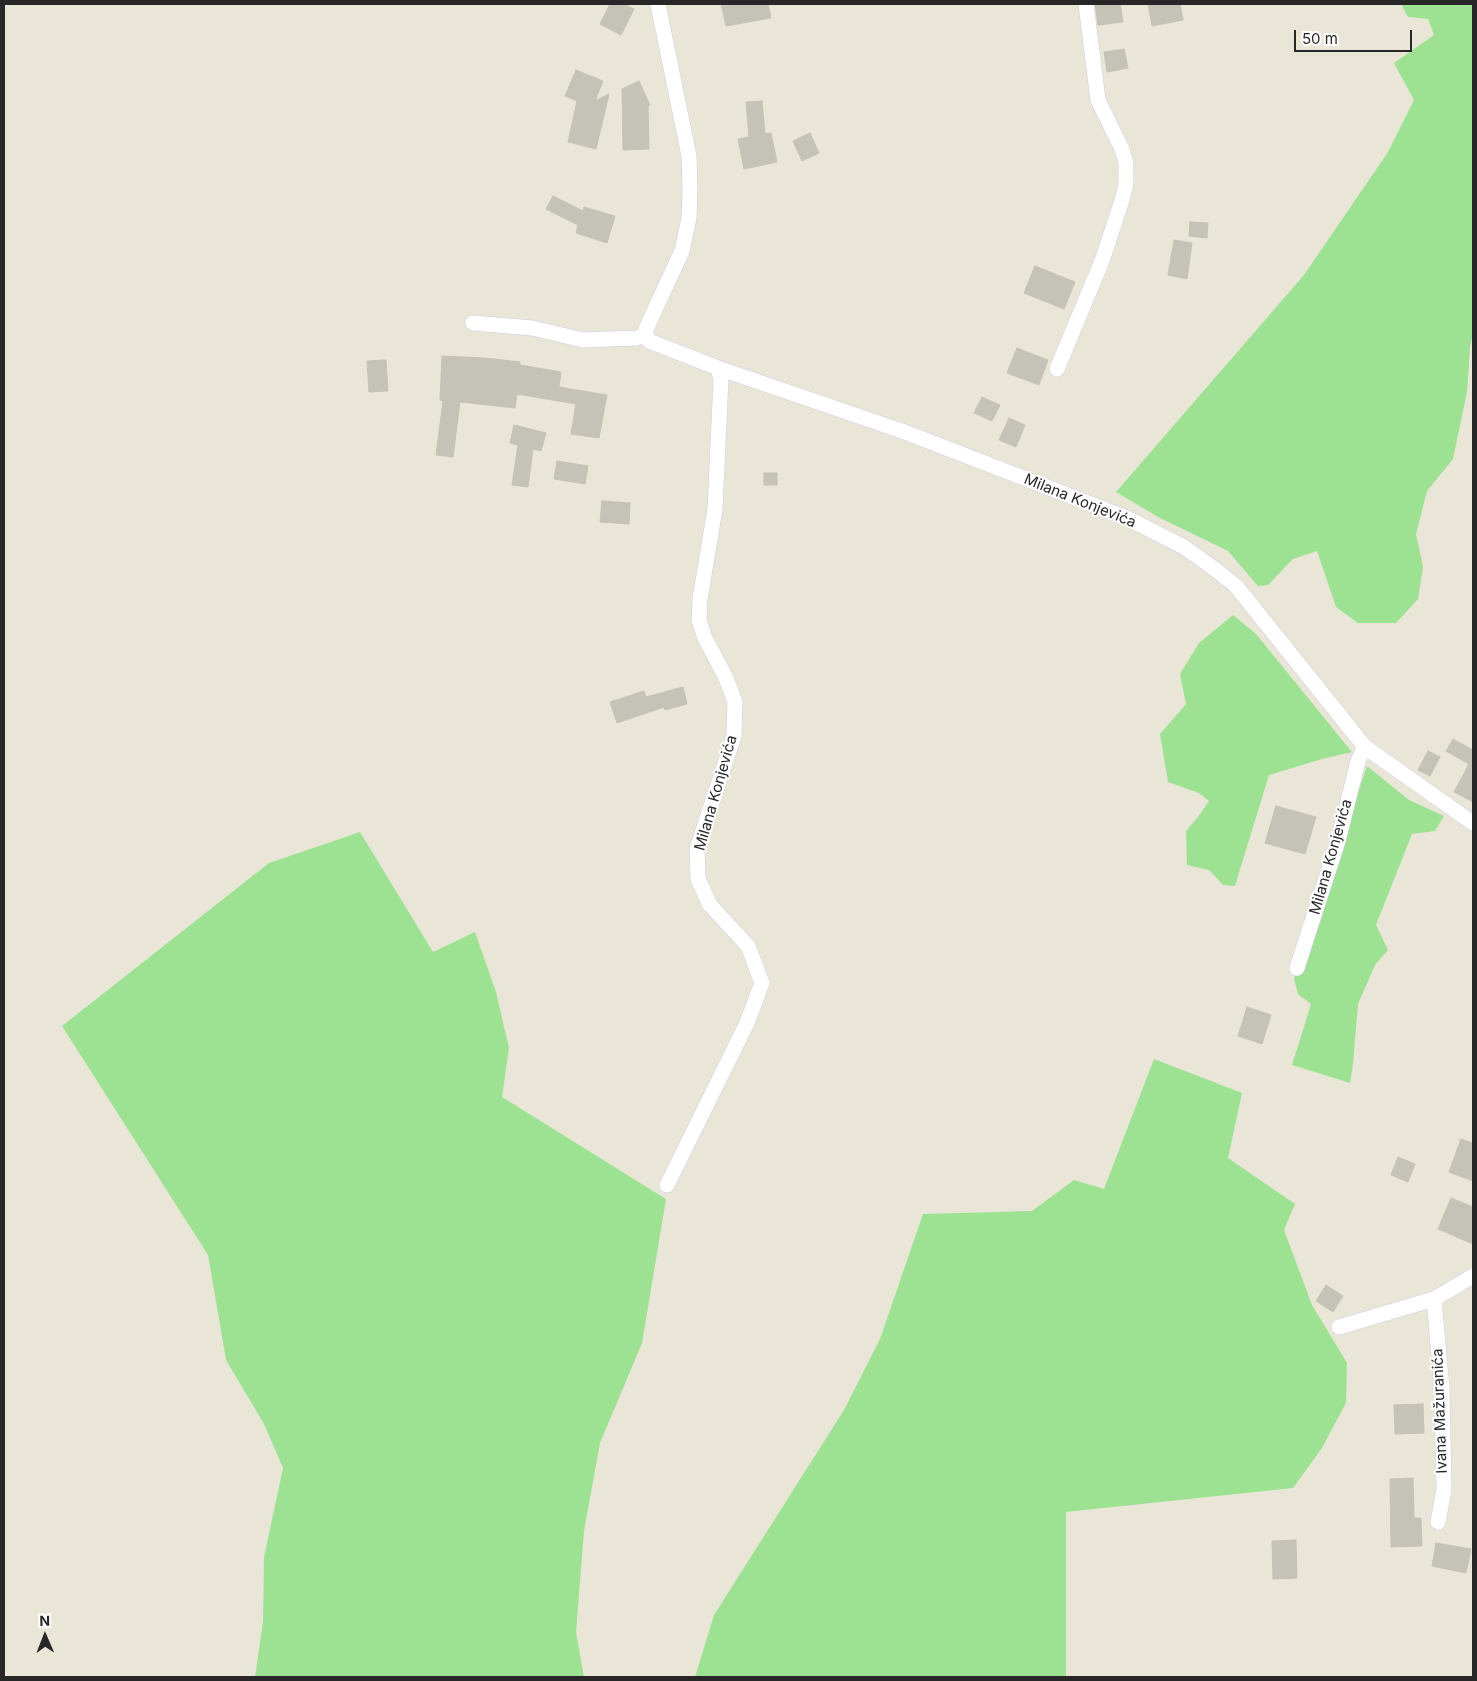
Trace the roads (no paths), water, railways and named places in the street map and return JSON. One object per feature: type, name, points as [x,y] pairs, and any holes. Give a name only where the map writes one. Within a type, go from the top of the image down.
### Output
[{"type":"street","points":[[473,323],[532,328],[583,340],[637,338],[646,335],[646,328],[682,251],[689,218],[689,156],[658,4]]},
{"type":"street","points":[[1057,369],[1102,260],[1123,198],[1126,182],[1126,163],[1122,149],[1098,100],[1086,4]]},
{"type":"street","name":"Milana Konjevića","points":[[646,335],[649,341],[718,368],[902,431],[1127,518],[1184,547],[1236,586],[1365,747],[1473,823]]},
{"type":"street","name":"Milana Konjevića","points":[[667,1185],[748,1023],[762,983],[748,946],[710,905],[698,880],[697,849],[734,736],[735,702],[726,678],[705,638],[699,620],[700,599],[715,509],[721,380],[718,368]]},
{"type":"street","name":"Milana Konjevića","points":[[1297,968],[1338,841],[1358,761],[1365,747]]},
{"type":"street","points":[[1339,1327],[1434,1299],[1473,1276]]},
{"type":"street","name":"Ivana Mažuranića","points":[[1434,1299],[1442,1398],[1444,1490],[1438,1522]]}]
